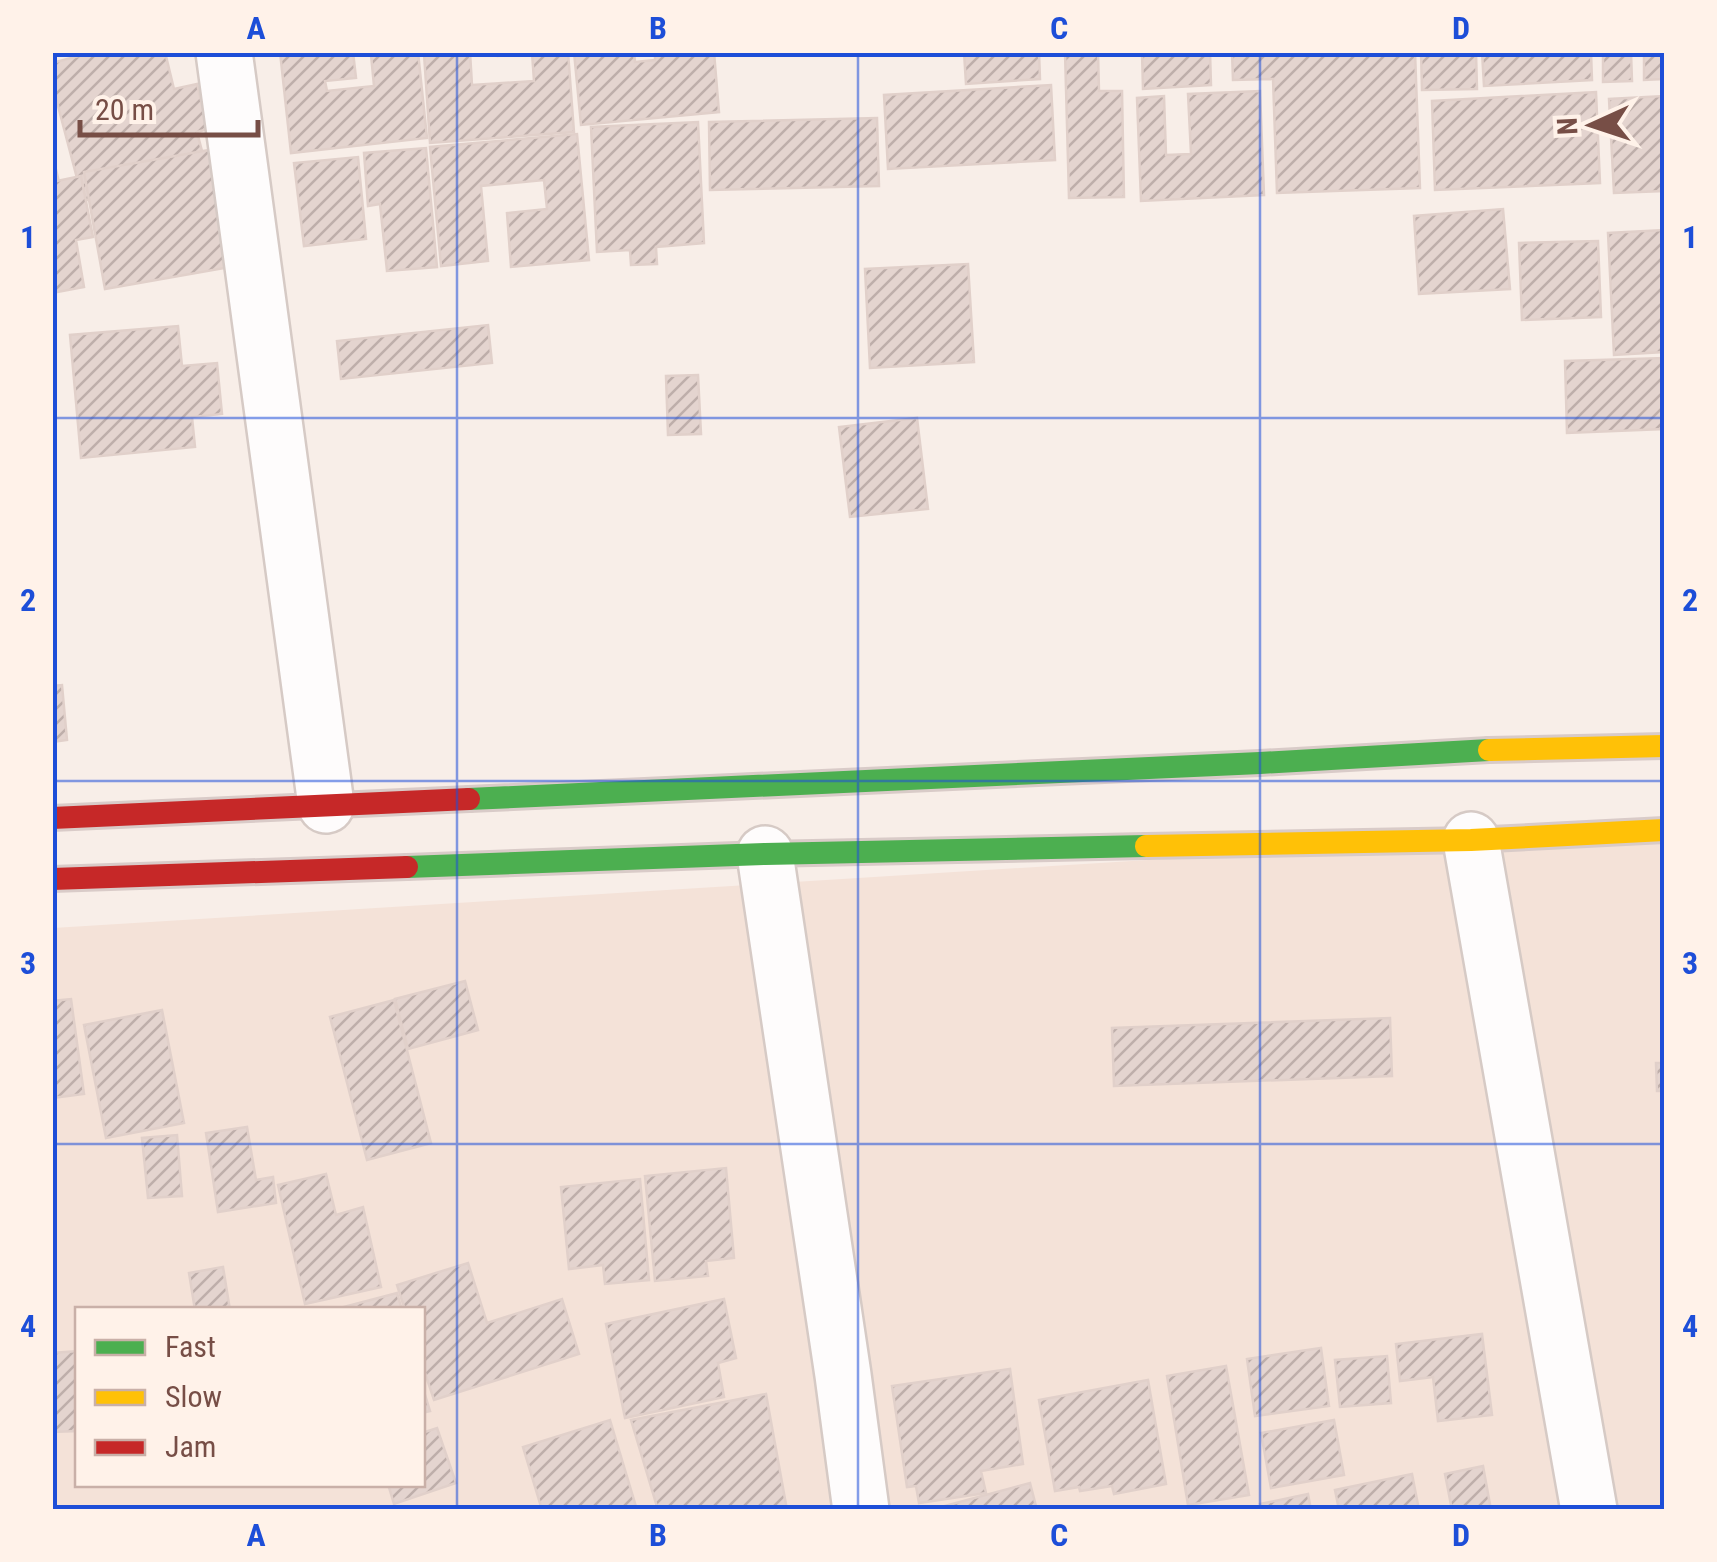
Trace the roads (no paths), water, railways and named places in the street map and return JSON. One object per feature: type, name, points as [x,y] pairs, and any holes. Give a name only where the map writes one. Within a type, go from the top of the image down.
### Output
[{"type":"main road","points":[[52,818],[1488,750],[1664,746]]},
{"type":"main road","points":[[52,879],[765,854],[1472,840],[1664,830]]},
{"type":"street","points":[[224,52],[326,805]]},
{"type":"street","points":[[1472,840],[1590,1510]]},
{"type":"street","points":[[765,854],[861,1510]]}]
